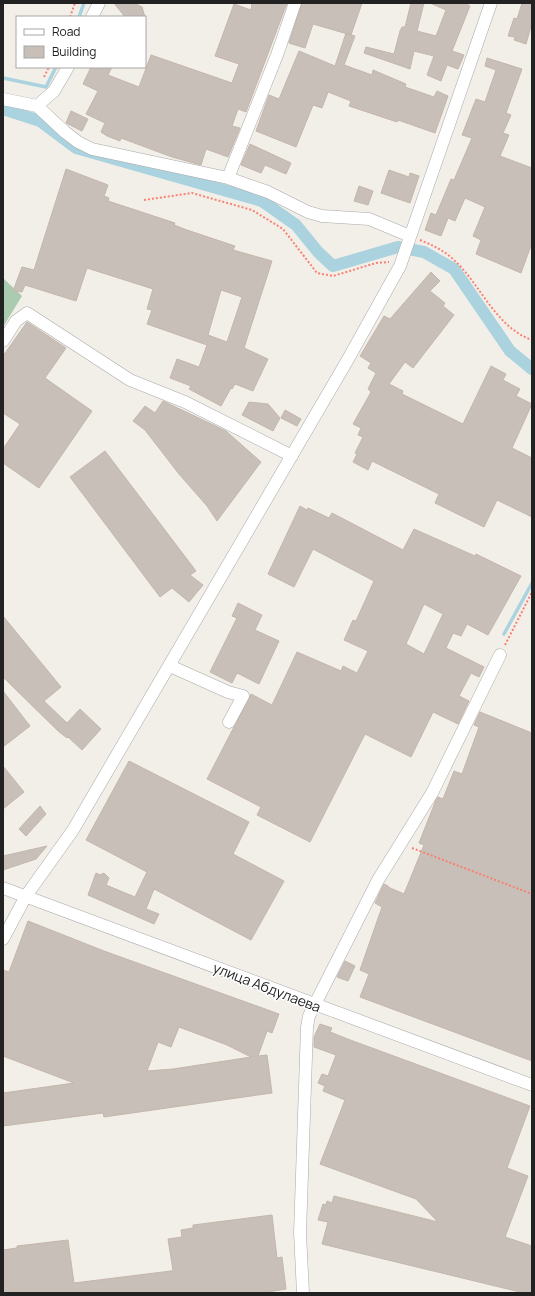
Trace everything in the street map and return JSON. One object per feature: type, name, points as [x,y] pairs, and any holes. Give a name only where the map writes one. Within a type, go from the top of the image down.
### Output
[{"type":"street","points":[[92,16],[99,3]]},
{"type":"street","points":[[228,178],[277,54],[294,3]]},
{"type":"street","points":[[3,939],[26,896],[73,830],[174,668],[403,259],[492,3]]},
{"type":"street","points":[[37,106],[54,92],[67,68]]},
{"type":"street","points":[[3,99],[37,106],[78,142],[92,148],[228,178],[268,192],[308,212],[322,216],[369,219],[409,240]]},
{"type":"street","points":[[3,341],[16,321],[27,313],[130,380],[185,402],[292,456]]},
{"type":"street","points":[[303,1293],[300,1233],[307,1027],[314,1005],[378,880],[389,861],[402,844],[432,793],[500,655]]},
{"type":"street","points":[[174,668],[228,692],[243,696],[229,722]]},
{"type":"street","name":"улица Абдулаева","points":[[3,888],[532,1085]]},
{"type":"path","points":[[70,16],[75,3]]},
{"type":"path","points":[[44,77],[48,68]]},
{"type":"path","points":[[144,200],[192,193],[252,210],[283,229],[317,273],[333,276],[376,263],[403,259]]},
{"type":"path","points":[[409,240],[440,249],[452,258],[505,322],[522,336],[532,340]]},
{"type":"path","points":[[500,655],[532,592]]},
{"type":"path","points":[[402,844],[532,894]]},
{"type":"green space","points":[[3,278],[22,296],[3,327]]},
{"type":"building","points":[[114,3],[134,3],[142,7],[145,16],[124,16]]},
{"type":"building","points":[[252,3],[287,3],[246,112],[238,109],[232,126],[240,128],[228,157],[206,149],[201,165],[172,157],[121,138],[120,141],[107,136],[101,132],[105,123],[86,114],[98,91],[83,84],[91,68],[112,68],[108,75],[139,87],[151,55],[232,83],[239,64],[215,56],[234,4],[251,10]]},
{"type":"building","points":[[302,3],[362,3],[351,35],[313,24],[305,48],[289,43]]},
{"type":"building","points":[[411,3],[424,3],[417,31],[436,36],[446,10],[430,3],[464,3],[470,6],[452,51],[464,55],[458,69],[447,65],[441,81],[427,75],[434,56],[414,51],[410,69],[364,53],[366,47],[394,54],[400,31],[402,27],[405,27]]},
{"type":"building","points":[[522,3],[532,3],[532,23],[526,44],[514,40],[515,37],[508,36],[514,18],[517,19]]},
{"type":"building","points":[[346,33],[355,36],[344,65],[372,75],[373,70],[406,84],[405,87],[434,97],[437,91],[448,96],[435,133],[398,120],[397,122],[349,106],[351,101],[328,92],[322,108],[313,105],[296,147],[256,131],[269,95],[279,99],[299,51],[335,66]]},
{"type":"building","points":[[487,58],[522,69],[506,113],[511,115],[503,133],[509,135],[500,156],[532,168],[532,243],[521,273],[476,254],[481,240],[473,236],[485,207],[465,198],[455,221],[448,218],[441,236],[425,230],[431,213],[436,215],[451,179],[454,180],[472,138],[462,135],[476,99],[485,102],[496,70],[485,66]]},
{"type":"building","points":[[71,111],[88,119],[82,131],[66,123]]},
{"type":"building","points":[[250,144],[291,163],[286,174],[265,165],[261,173],[241,165]]},
{"type":"building","points":[[66,169],[108,185],[104,196],[109,198],[108,201],[175,223],[174,225],[187,230],[235,246],[233,250],[272,261],[244,348],[268,359],[253,391],[235,384],[232,389],[231,388],[221,406],[189,389],[191,386],[170,378],[177,359],[199,367],[207,345],[147,324],[152,310],[147,309],[153,289],[87,268],[76,301],[25,285],[22,292],[13,291],[22,267],[34,270]],"holes":[[[221,290],[242,297],[227,342],[208,335]]]},
{"type":"building","points":[[389,170],[409,177],[410,173],[419,176],[410,203],[381,193]]},
{"type":"building","points":[[359,186],[373,191],[368,205],[354,201]]},
{"type":"building","points":[[431,272],[440,281],[430,291],[445,303],[443,306],[454,315],[413,368],[405,362],[389,384],[403,391],[402,394],[463,424],[491,366],[506,374],[503,380],[520,389],[516,396],[532,404],[512,448],[532,458],[532,517],[497,500],[484,527],[435,503],[439,494],[372,461],[368,470],[353,462],[357,454],[355,453],[363,437],[358,435],[361,428],[353,424],[371,392],[368,389],[376,373],[368,368],[371,363],[360,356],[384,316],[390,319]]},
{"type":"building","points":[[27,322],[66,348],[45,378],[92,411],[39,488],[3,463],[3,449],[20,424],[3,413],[3,356]]},
{"type":"building","points":[[163,401],[226,431],[261,462],[217,521],[207,506],[179,474],[145,430],[133,421],[145,406],[155,413]]},
{"type":"building","points":[[249,402],[268,404],[280,418],[273,431],[242,415]]},
{"type":"building","points":[[285,410],[301,419],[297,426],[281,418]]},
{"type":"building","points":[[105,451],[196,571],[190,575],[203,585],[189,602],[172,588],[160,597],[70,477]]},
{"type":"building","points":[[300,506],[307,510],[308,508],[329,518],[332,513],[403,550],[414,529],[475,556],[476,554],[521,576],[488,635],[467,624],[461,636],[453,633],[446,648],[484,667],[479,677],[471,673],[459,696],[469,701],[458,724],[433,712],[411,757],[365,734],[310,842],[257,815],[261,807],[207,779],[251,694],[272,705],[297,652],[341,671],[343,666],[357,673],[368,651],[344,640],[353,620],[356,621],[374,581],[313,549],[294,587],[268,574]],"holes":[[[424,604],[443,614],[424,654],[406,644]]]},
{"type":"building","points":[[238,603],[262,615],[255,630],[279,641],[259,684],[237,673],[232,683],[210,672],[237,618],[232,616]]},
{"type":"building","points":[[3,616],[61,687],[44,701],[67,723],[80,709],[101,729],[82,750],[68,737],[67,738],[58,731],[3,677]]},
{"type":"building","points":[[3,691],[30,726],[3,747]]},
{"type":"building","points":[[480,712],[532,733],[532,1061],[360,997],[369,974],[360,970],[382,907],[375,903],[384,884],[404,894],[424,845],[419,843],[436,800],[438,797],[443,799],[454,771],[462,774],[479,727],[474,725]]},
{"type":"building","points":[[129,761],[249,822],[233,854],[284,881],[251,940],[154,889],[146,909],[159,914],[154,924],[88,895],[96,873],[100,875],[104,873],[109,878],[106,885],[135,897],[147,872],[86,840]]},
{"type":"building","points":[[3,766],[24,792],[3,809]]},
{"type":"building","points":[[40,806],[46,814],[26,836],[19,829]]},
{"type":"building","points":[[47,846],[36,859],[3,870],[3,856]]},
{"type":"building","points":[[28,921],[104,951],[279,1014],[272,1033],[267,1031],[258,1056],[267,1055],[272,1093],[104,1117],[103,1113],[3,1126],[3,1093],[74,1083],[3,1056],[3,970],[9,972]],"holes":[[[179,1027],[227,1045],[251,1057],[173,1069],[147,1071],[158,1042],[171,1047]]]},
{"type":"building","points":[[345,961],[355,966],[348,981],[337,977]]},
{"type":"building","points":[[320,1024],[332,1028],[330,1032],[353,1041],[530,1106],[507,1168],[528,1176],[505,1237],[532,1246],[532,1293],[524,1293],[322,1244],[328,1222],[318,1220],[323,1204],[326,1205],[327,1201],[332,1203],[334,1196],[438,1222],[416,1199],[320,1164],[345,1100],[323,1091],[325,1086],[318,1083],[322,1074],[328,1076],[336,1055],[314,1047],[314,1037]]},
{"type":"building","points":[[272,1215],[277,1258],[282,1257],[286,1289],[262,1293],[3,1293],[3,1250],[17,1248],[17,1246],[68,1240],[74,1283],[171,1271],[173,1270],[168,1239],[182,1237],[181,1230],[193,1228],[193,1225]]},
{"type":"waterway","points":[[79,16],[84,3]]},
{"type":"waterway","points":[[3,78],[46,87],[56,68]]},
{"type":"waterway","points":[[3,109],[40,121],[76,148],[262,201],[296,225],[318,252],[333,266],[398,247],[424,252],[454,269],[510,351],[532,369]]},
{"type":"waterway","points":[[504,634],[532,583]]}]
